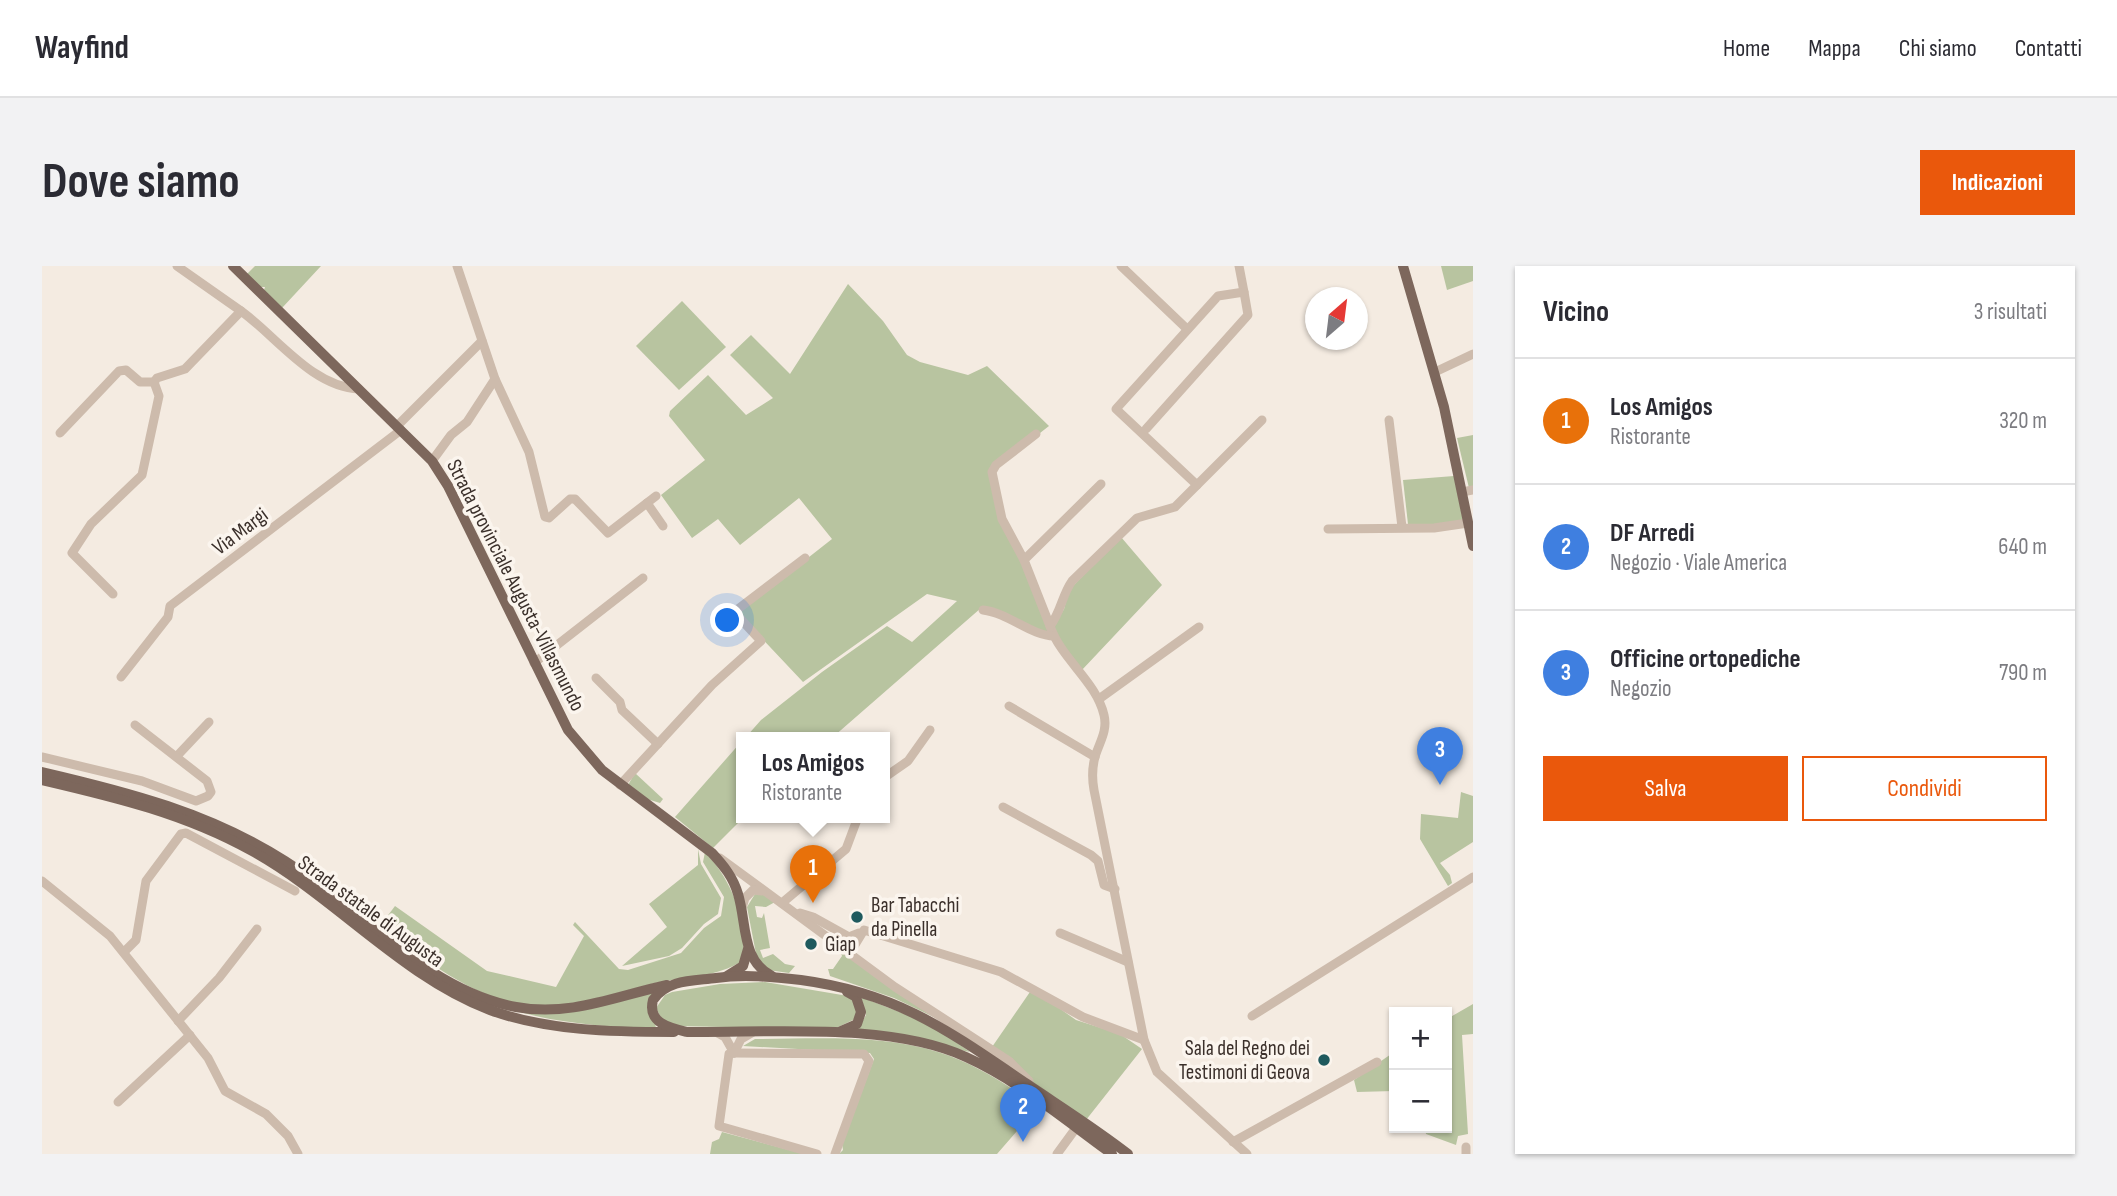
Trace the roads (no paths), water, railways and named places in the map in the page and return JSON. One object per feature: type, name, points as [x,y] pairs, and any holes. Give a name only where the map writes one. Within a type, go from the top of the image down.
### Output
[{"type":"main road","name":"Strada provinciale Augusta-Villasmundo","points":[[233,266],[432,461],[448,486],[568,730],[585,753],[620,785],[712,853],[736,876],[748,947]]},
{"type":"main road","points":[[1403,266],[1467,491],[1468,523],[1473,546]]},
{"type":"main road","name":"Strada statale di Augusta","points":[[42,772],[156,801],[244,836],[314,881],[419,961],[482,997],[517,1007],[557,1010],[588,1006],[677,983],[726,977],[774,977],[866,993],[913,1011],[953,1033],[1128,1154]]},
{"type":"main road","name":"Strada statale di Augusta","points":[[42,780],[164,811],[229,838],[296,878],[414,968],[456,994],[492,1011],[539,1023],[579,1028],[828,1034],[913,1040],[964,1055],[992,1070],[1112,1154]]},
{"type":"main road","points":[[726,977],[743,966],[748,947]]},
{"type":"main road","points":[[748,947],[755,965],[774,977]]},
{"type":"main road","points":[[677,983],[657,995],[652,1006],[653,1013],[665,1026],[687,1032]]},
{"type":"main road","points":[[828,1034],[852,1028],[862,1012],[856,998],[830,985]]},
{"type":"street","points":[[177,266],[241,311],[304,364],[335,384],[359,389]]},
{"type":"street","points":[[457,266],[495,379],[529,452],[545,517],[548,518],[570,499],[575,499],[608,533],[656,496]]},
{"type":"street","points":[[1121,266],[1187,329]]},
{"type":"street","points":[[1146,429],[1248,315],[1238,266]]},
{"type":"street","points":[[1198,485],[1116,409],[1218,296],[1244,292]]},
{"type":"street","points":[[60,432],[119,371],[126,370],[140,382],[154,382],[161,376],[176,374],[189,366],[241,311]]},
{"type":"street","name":"Via Margi","points":[[121,677],[168,617],[170,606],[399,428],[482,341]]},
{"type":"street","points":[[1435,372],[1473,354]]},
{"type":"street","points":[[432,461],[451,435],[467,422],[495,379]]},
{"type":"street","points":[[113,594],[72,553],[91,524],[145,469],[159,396],[154,382]]},
{"type":"street","points":[[983,610],[1015,619],[1044,636],[1052,631],[1072,581],[1137,518],[1175,508],[1262,420]]},
{"type":"street","points":[[1389,420],[1402,527]]},
{"type":"street","points":[[1036,434],[996,465],[992,472],[1002,519],[1024,560],[1052,631],[1098,699],[1105,731],[1095,757],[1094,790],[1144,1040],[1157,1072],[1247,1154]]},
{"type":"street","points":[[1024,560],[1101,484]]},
{"type":"street","points":[[647,503],[663,526]]},
{"type":"street","points":[[1328,529],[1434,528],[1468,523]]},
{"type":"street","points":[[725,619],[805,558]]},
{"type":"street","points":[[534,663],[643,578]]},
{"type":"street","points":[[620,785],[712,685],[761,641],[734,612]]},
{"type":"street","points":[[1098,699],[1199,627]]},
{"type":"street","points":[[596,678],[620,702],[622,710],[658,744]]},
{"type":"street","points":[[1009,706],[1095,757]]},
{"type":"street","points":[[177,756],[209,722]]},
{"type":"street","points":[[42,757],[142,781],[196,801],[204,799],[211,792],[207,781],[135,725]]},
{"type":"street","points":[[890,774],[905,764],[930,730]]},
{"type":"street","points":[[1003,807],[1091,855],[1098,861],[1104,885],[1115,889]]},
{"type":"street","points":[[782,903],[846,849],[856,823]]},
{"type":"street","points":[[124,952],[136,940],[146,881],[181,834],[186,833],[295,891]]},
{"type":"street","points":[[736,876],[753,890],[768,893]]},
{"type":"street","points":[[736,876],[768,893],[850,953],[1009,1061],[1043,1095]]},
{"type":"street","points":[[1252,1016],[1473,877]]},
{"type":"street","points":[[42,881],[110,936],[208,1058],[225,1091],[266,1115],[288,1136],[298,1154]]},
{"type":"street","points":[[742,909],[745,898],[753,890]]},
{"type":"street","points":[[794,912],[813,917],[849,937],[864,930],[985,966],[1034,987],[1083,1017],[1144,1040]]},
{"type":"street","points":[[178,1021],[213,985],[257,929]]},
{"type":"street","points":[[850,953],[860,932]]},
{"type":"street","points":[[1059,933],[1128,962]]},
{"type":"street","points":[[716,1032],[726,1037],[734,1053]]},
{"type":"street","points":[[734,1053],[741,1039],[753,1032]]},
{"type":"street","points":[[118,1102],[190,1035]]},
{"type":"street","points":[[817,1154],[719,1126],[729,1054],[864,1054],[868,1057],[869,1062],[835,1154]]},
{"type":"street","points":[[1233,1142],[1377,1062]]},
{"type":"street","points":[[1056,1154],[1076,1128]]},
{"type":"place","name":"Officine ortopediche","points":[[1440,785]]},
{"type":"place","name":"Los Amigos","points":[[813,903]]},
{"type":"place","name":"Bar Tabacchi da Pinella","points":[[857,917]]},
{"type":"place","name":"Giap","points":[[811,944]]},
{"type":"place","name":"Sala del Regno dei Testimoni di Geova","points":[[1324,1060]]},
{"type":"place","name":"DF Arredi","points":[[1023,1142]]}]
